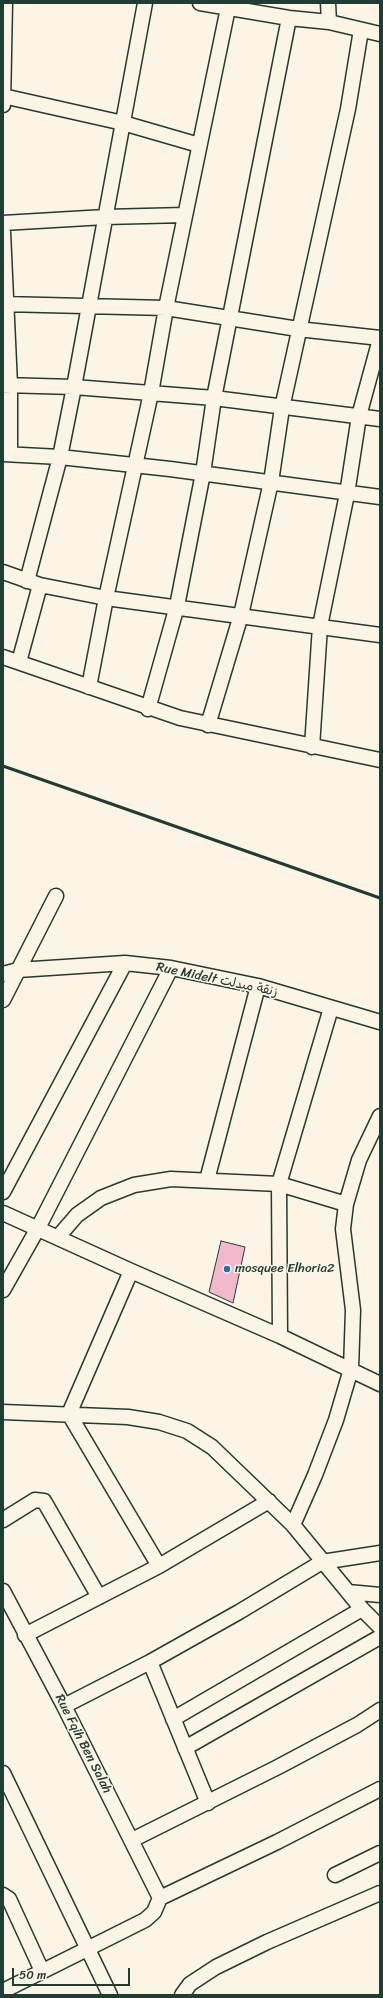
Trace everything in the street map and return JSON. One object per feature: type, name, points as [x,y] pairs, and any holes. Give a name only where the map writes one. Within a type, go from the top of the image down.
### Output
[{"type":"street","points":[[3,105],[5,3]]},
{"type":"street","points":[[19,662],[74,387],[145,3]]},
{"type":"street","points":[[200,3],[228,8],[250,7],[289,18],[329,22],[380,34]]},
{"type":"street","points":[[328,3],[329,22]]},
{"type":"street","points":[[89,687],[106,598],[151,393],[166,308],[228,8]]},
{"type":"street","points":[[148,709],[176,606],[203,473],[214,398],[289,18]]},
{"type":"street","points":[[208,725],[241,615],[271,482],[282,408],[298,329],[348,109],[361,30]]},
{"type":"street","points":[[3,96],[123,123],[199,145]]},
{"type":"street","points":[[3,223],[105,217],[185,215]]},
{"type":"street","points":[[3,232],[6,454],[60,457],[203,473],[347,494],[380,497]]},
{"type":"street","points":[[4,304],[166,308],[298,329],[380,339],[359,416],[347,494],[320,626],[312,747]]},
{"type":"street","points":[[6,385],[74,387],[214,398],[282,408],[380,419]]},
{"type":"street","points":[[3,572],[34,583],[106,598],[176,606],[380,635]]},
{"type":"street","points":[[3,657],[148,709],[208,725],[380,760]]},
{"type":"street","points":[[3,1000],[56,896]]},
{"type":"street","points":[[3,1192],[125,963]]},
{"type":"street","name":"Rue Midelt زنقة ميدلت","points":[[3,974],[18,970],[125,963],[171,968],[258,986],[380,1022]]},
{"type":"street","points":[[3,1290],[38,1228],[171,968]]},
{"type":"street","points":[[207,1180],[258,986]]},
{"type":"street","points":[[280,1336],[279,1184],[331,1008]]},
{"type":"street","points":[[293,1525],[315,1475],[336,1420],[351,1369],[352,1310],[343,1229],[346,1204],[359,1160],[380,1116]]},
{"type":"street","points":[[58,1237],[77,1215],[101,1198],[134,1185],[171,1179],[279,1184],[346,1204]]},
{"type":"street","points":[[3,1213],[280,1336],[380,1384]]},
{"type":"street","points":[[69,1414],[131,1271]]},
{"type":"street","points":[[3,1412],[35,1415],[69,1414],[128,1417],[159,1422],[187,1431],[212,1447],[293,1525],[362,1609],[380,1627]]},
{"type":"street","points":[[69,1414],[159,1566]]},
{"type":"street","points":[[3,1520],[35,1500],[44,1501],[99,1597]]},
{"type":"street","points":[[26,1635],[159,1566],[269,1501]]},
{"type":"street","points":[[64,1706],[150,1662],[239,1612],[322,1562],[380,1553]]},
{"type":"street","name":"Rue Fqih Ben Salah","points":[[3,1591],[64,1706],[160,1898]]},
{"type":"street","points":[[348,1592],[380,1595]]},
{"type":"street","points":[[173,1719],[362,1609]]},
{"type":"street","points":[[184,1748],[380,1637]]},
{"type":"street","points":[[150,1662],[184,1748],[208,1803]]},
{"type":"street","points":[[132,1840],[208,1803],[357,1725],[380,1710]]},
{"type":"street","points":[[3,1773],[110,1995]]},
{"type":"street","points":[[3,1991],[145,1920],[154,1912],[160,1898],[277,1842],[380,1789]]},
{"type":"street","points":[[335,1875],[380,1853]]},
{"type":"street","points":[[182,1995],[190,1984],[216,1967],[267,1942],[380,1893]]},
{"type":"street","points":[[3,1895],[9,1899],[42,1971]]},
{"type":"building","name":"mosquee Elhoria2","points":[[221,1241],[245,1247],[233,1303],[209,1292]]},
{"type":"railway","points":[[3,766],[380,898]]},
{"type":"place","name":"mosquee Elhoria2","points":[[227,1269]]}]
